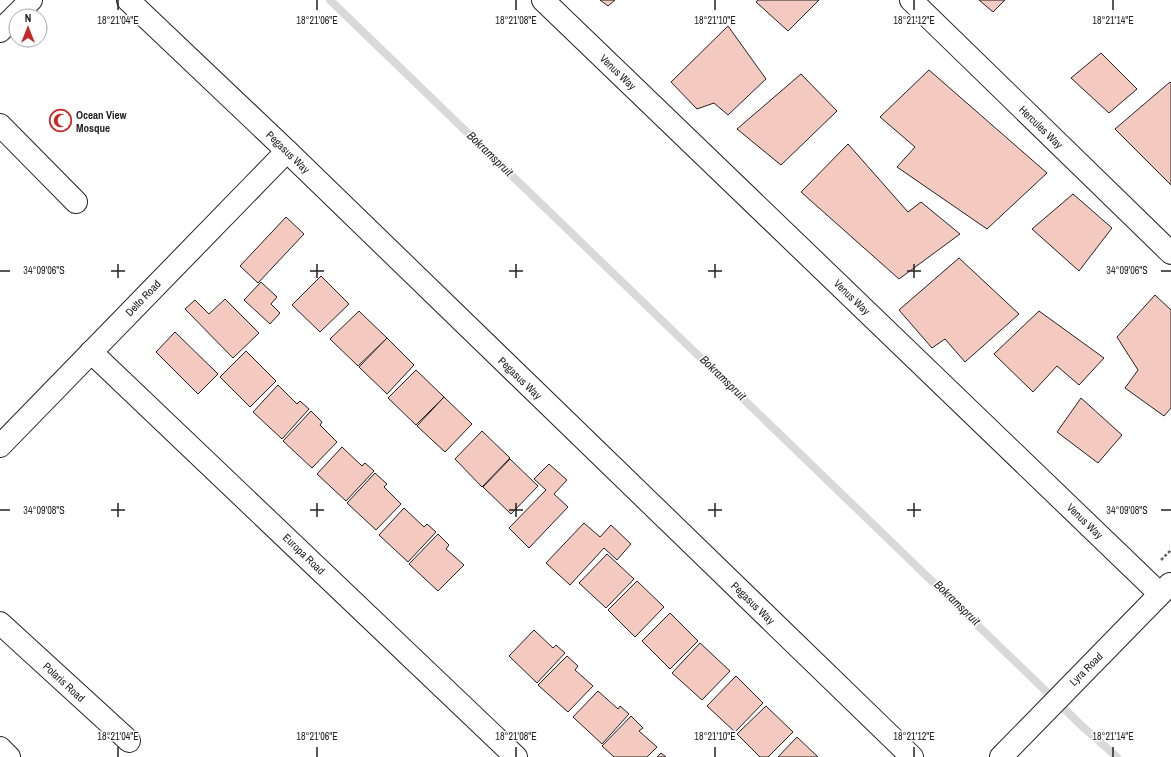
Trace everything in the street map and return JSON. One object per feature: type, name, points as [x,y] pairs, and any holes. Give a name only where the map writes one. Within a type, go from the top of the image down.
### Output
[{"type":"street","points":[[0,31],[31,0]]},
{"type":"street","name":"Pegasus Way","points":[[128,0],[287,151],[912,757]]},
{"type":"street","name":"Venus Way","points":[[543,0],[1166,588]]},
{"type":"street","name":"Hercules Way","points":[[911,0],[1171,253]]},
{"type":"street","points":[[0,125],[76,202]]},
{"type":"street","name":"Delto Road","points":[[0,446],[287,151]]},
{"type":"street","name":"Europa Road","points":[[91,352],[516,757]]},
{"type":"street","name":"Lyra Road","points":[[1001,757],[1166,588]]},
{"type":"street","name":"Polaris Road","points":[[0,623],[129,741]]},
{"type":"street","points":[[0,748],[9,757]]},
{"type":"building","points":[[600,0],[615,0],[608,6]]},
{"type":"building","points":[[758,0],[819,0],[788,31],[756,2]]},
{"type":"building","points":[[979,0],[1005,0],[993,12]]},
{"type":"building","points":[[728,26],[766,79],[728,115],[714,103],[697,109],[671,82]]},
{"type":"building","points":[[1101,53],[1137,89],[1109,113],[1071,78]]},
{"type":"building","points":[[929,70],[1047,173],[987,229],[897,167],[915,147],[880,117]]},
{"type":"building","points":[[801,74],[837,111],[781,165],[737,129]]},
{"type":"building","points":[[1170,82],[1171,83],[1171,185],[1115,129]]},
{"type":"building","points":[[848,144],[908,212],[921,202],[960,234],[899,279],[801,192]]},
{"type":"building","points":[[1073,194],[1112,228],[1079,271],[1032,229]]},
{"type":"building","points":[[286,217],[304,234],[258,283],[240,266]]},
{"type":"building","points":[[959,258],[1019,314],[965,362],[945,339],[932,348],[899,310]]},
{"type":"building","points":[[321,276],[349,304],[320,332],[292,305]]},
{"type":"building","points":[[261,282],[277,297],[271,304],[280,313],[270,324],[244,300]]},
{"type":"building","points":[[1155,295],[1171,310],[1171,408],[1164,416],[1125,388],[1138,370],[1117,337]]},
{"type":"building","points":[[225,299],[259,333],[233,358],[185,309],[195,300],[209,314]]},
{"type":"building","points":[[359,311],[387,338],[358,366],[330,339]]},
{"type":"building","points":[[1039,311],[1104,358],[1079,385],[1057,366],[1033,392],[994,354]]},
{"type":"building","points":[[175,332],[218,374],[198,394],[156,352]]},
{"type":"building","points":[[387,338],[414,365],[387,394],[359,367]]},
{"type":"building","points":[[246,351],[276,381],[250,407],[220,377]]},
{"type":"building","points":[[416,370],[444,397],[416,425],[388,398]]},
{"type":"building","points":[[278,385],[297,404],[300,401],[309,409],[282,439],[253,412]]},
{"type":"building","points":[[444,397],[472,424],[445,452],[417,426]]},
{"type":"building","points":[[1081,398],[1122,435],[1098,463],[1057,432]]},
{"type":"building","points":[[311,411],[322,422],[320,425],[337,442],[312,468],[283,441]]},
{"type":"building","points":[[482,431],[510,458],[482,487],[455,459]]},
{"type":"building","points":[[342,447],[362,466],[365,463],[374,471],[346,501],[317,474]]},
{"type":"building","points":[[510,459],[538,486],[511,514],[483,487]]},
{"type":"building","points":[[549,464],[567,480],[554,494],[568,507],[529,548],[509,528],[546,490],[534,479]]},
{"type":"building","points":[[375,473],[387,484],[384,487],[401,504],[376,530],[347,503]]},
{"type":"building","points":[[404,508],[424,527],[427,524],[436,532],[408,562],[379,535]]},
{"type":"building","points":[[584,523],[600,537],[611,525],[631,544],[617,560],[604,548],[570,585],[546,563]]},
{"type":"building","points":[[438,534],[449,545],[446,549],[464,565],[438,591],[409,564]]},
{"type":"building","points":[[607,554],[634,579],[606,608],[579,583]]},
{"type":"building","points":[[637,581],[664,607],[635,637],[608,610]]},
{"type":"building","points":[[670,613],[698,641],[670,669],[642,641]]},
{"type":"building","points":[[534,630],[553,648],[556,645],[565,653],[537,683],[509,656]]},
{"type":"building","points":[[700,643],[730,671],[702,700],[672,673]]},
{"type":"building","points":[[567,656],[578,666],[575,670],[593,686],[568,712],[538,685]]},
{"type":"building","points":[[736,676],[763,703],[735,732],[707,706]]},
{"type":"building","points":[[598,691],[618,709],[620,706],[629,714],[602,744],[573,717]]},
{"type":"building","points":[[766,706],[793,732],[768,757],[760,757],[737,734]]},
{"type":"building","points":[[631,716],[643,728],[639,731],[657,747],[647,757],[614,757],[602,746]]},
{"type":"building","points":[[797,737],[818,757],[778,757]]},
{"type":"building","points":[[661,753],[666,757],[657,757]]},
{"type":"waterway","name":"Bokramspruit","points":[[330,0],[1083,727],[1117,757]]},
{"type":"place","name":"Ocean View Mosque","points":[[61,121]]}]
